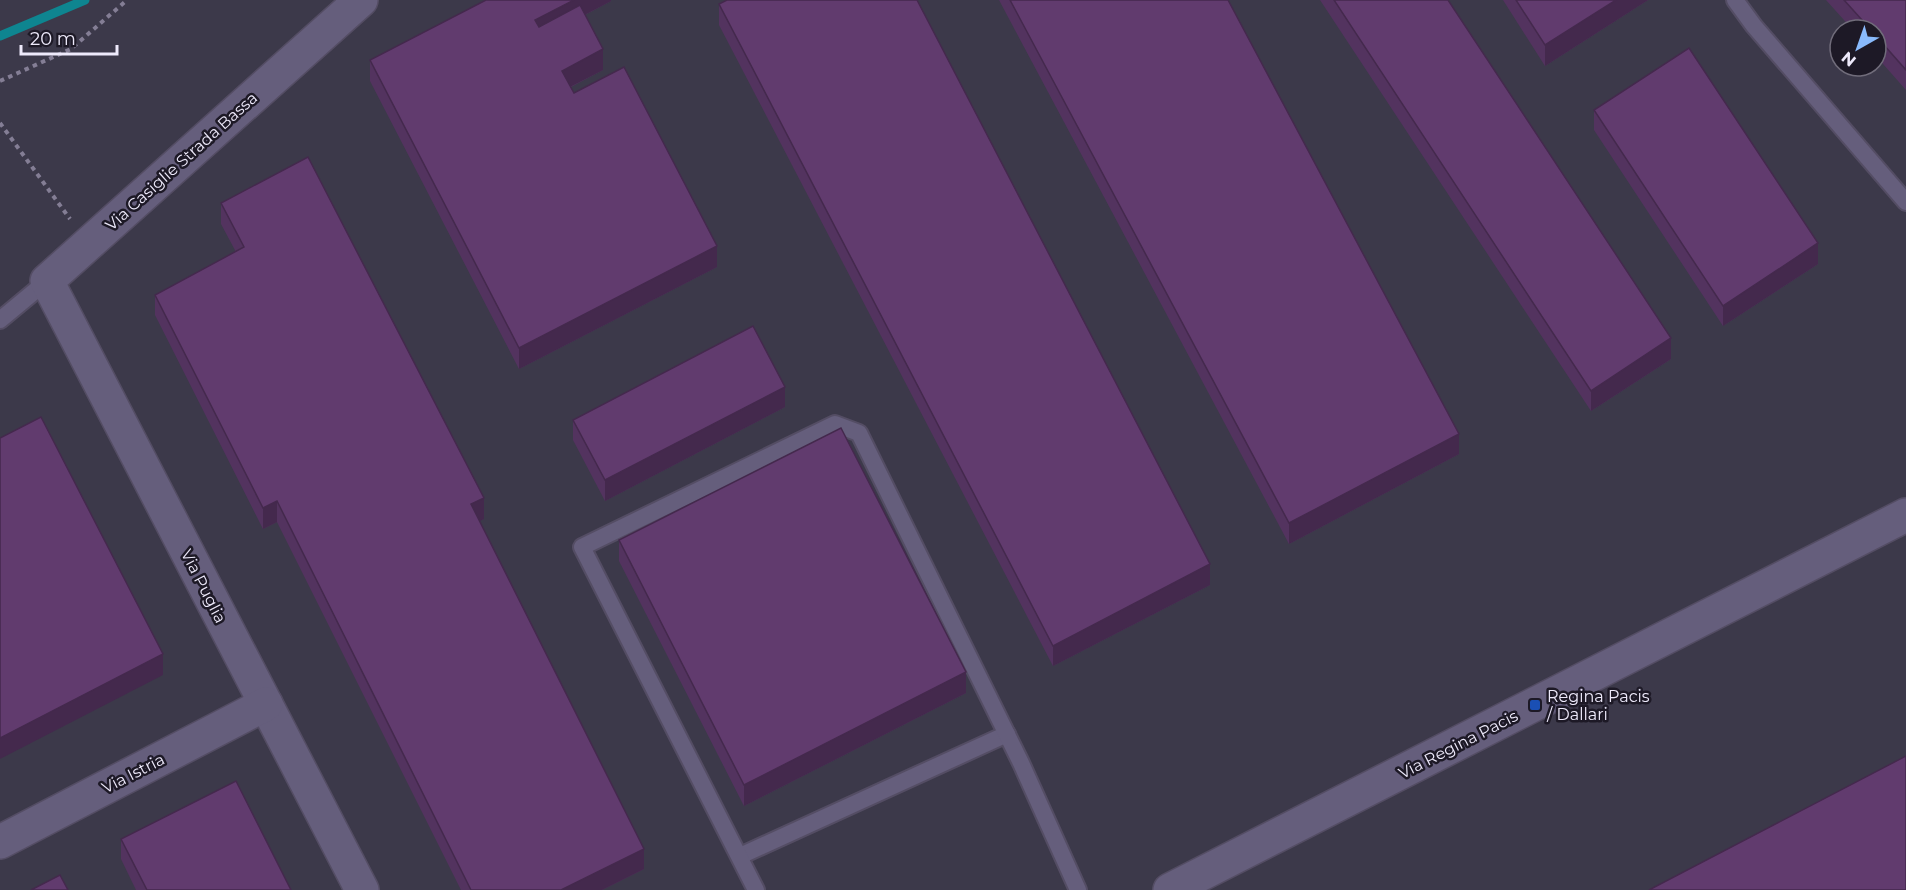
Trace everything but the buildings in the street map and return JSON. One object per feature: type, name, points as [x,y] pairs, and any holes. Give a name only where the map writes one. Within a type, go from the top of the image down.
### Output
[{"type":"street","name":"Via Casiglie Strada Bassa","points":[[47,281],[361,0]]},
{"type":"street","name":"Via Puglia","points":[[47,281],[362,890]]},
{"type":"street","name":"Via Regina Pacis","points":[[1170,890],[1906,515]]},
{"type":"street","name":"Via Istria","points":[[0,842],[266,704]]},
{"type":"lane","points":[[1735,0],[1754,26],[1906,202]]},
{"type":"lane","name":"Via Casiglie Strada Bassa","points":[[0,321],[47,281]]},
{"type":"lane","points":[[756,890],[582,548],[835,424],[859,433],[1007,734],[1078,890]]},
{"type":"lane","points":[[740,856],[1007,734]]},
{"type":"path","points":[[0,81],[71,49],[127,0]]},
{"type":"path","points":[[0,123],[89,244]]},
{"type":"shaded area","points":[[0,0],[1906,0],[1906,890],[0,890]]},
{"type":"waterway","points":[[0,36],[85,0]]},
{"type":"place","name":"Regina Pacis / Dallari","points":[[1535,705]]}]
